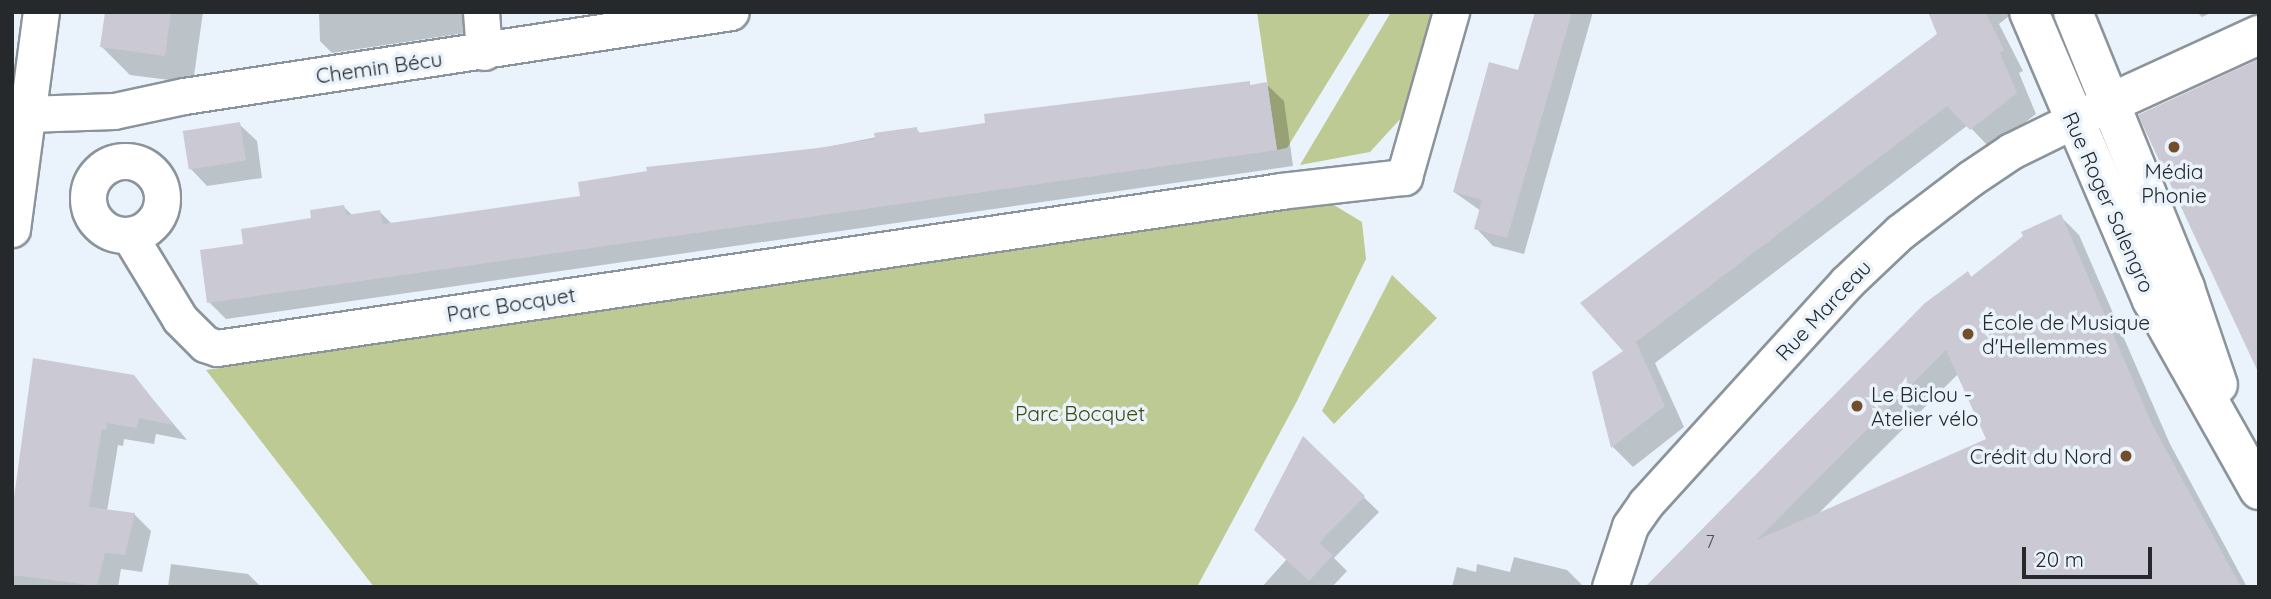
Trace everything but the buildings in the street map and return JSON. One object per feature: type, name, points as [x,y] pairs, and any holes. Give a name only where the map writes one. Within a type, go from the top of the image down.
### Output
[{"type":"main road","name":"Rue Roger Salengro","points":[[2029,12],[2072,120],[2152,300],[2253,466]]},
{"type":"main road","name":"Rue Roger Salengro","points":[[2073,12],[2108,104],[2185,288],[2253,466]]},
{"type":"main road","points":[[2108,104],[2259,35]]},
{"type":"street","points":[[12,229],[41,12]]},
{"type":"street","points":[[481,12],[484,52]]},
{"type":"street","name":"Chemin Bécu","points":[[27,114],[96,114],[184,96],[731,12]]},
{"type":"street","name":"Parc Bocquet","points":[[129,235],[180,319],[205,344],[217,348],[1281,191],[1404,177],[1451,12]]},
{"type":"street","name":"Rue Marceau","points":[[1610,587],[1630,526],[1642,509],[1846,283],[1900,232],[1971,178],[2072,120],[2108,104]]},
{"type":"green space","points":[[1257,12],[1371,12],[1287,148],[1277,150]]},
{"type":"green space","points":[[1391,12],[1432,12],[1403,116],[1370,152],[1300,165]]},
{"type":"green space","name":"Parc Bocquet","points":[[1329,202],[1362,222],[1366,259],[1297,401],[1197,587],[374,587],[206,370]]},
{"type":"green space","points":[[1392,275],[1437,318],[1334,424],[1322,411]]},
{"type":"place","name":"Média Phonie","points":[[2174,147]]},
{"type":"place","name":"École de Musique d'Hellemmes","points":[[1968,334]]},
{"type":"place","name":"Le Biclou - Atelier vélo","points":[[1857,406]]},
{"type":"place","name":"Crédit du Nord","points":[[2126,456]]}]
